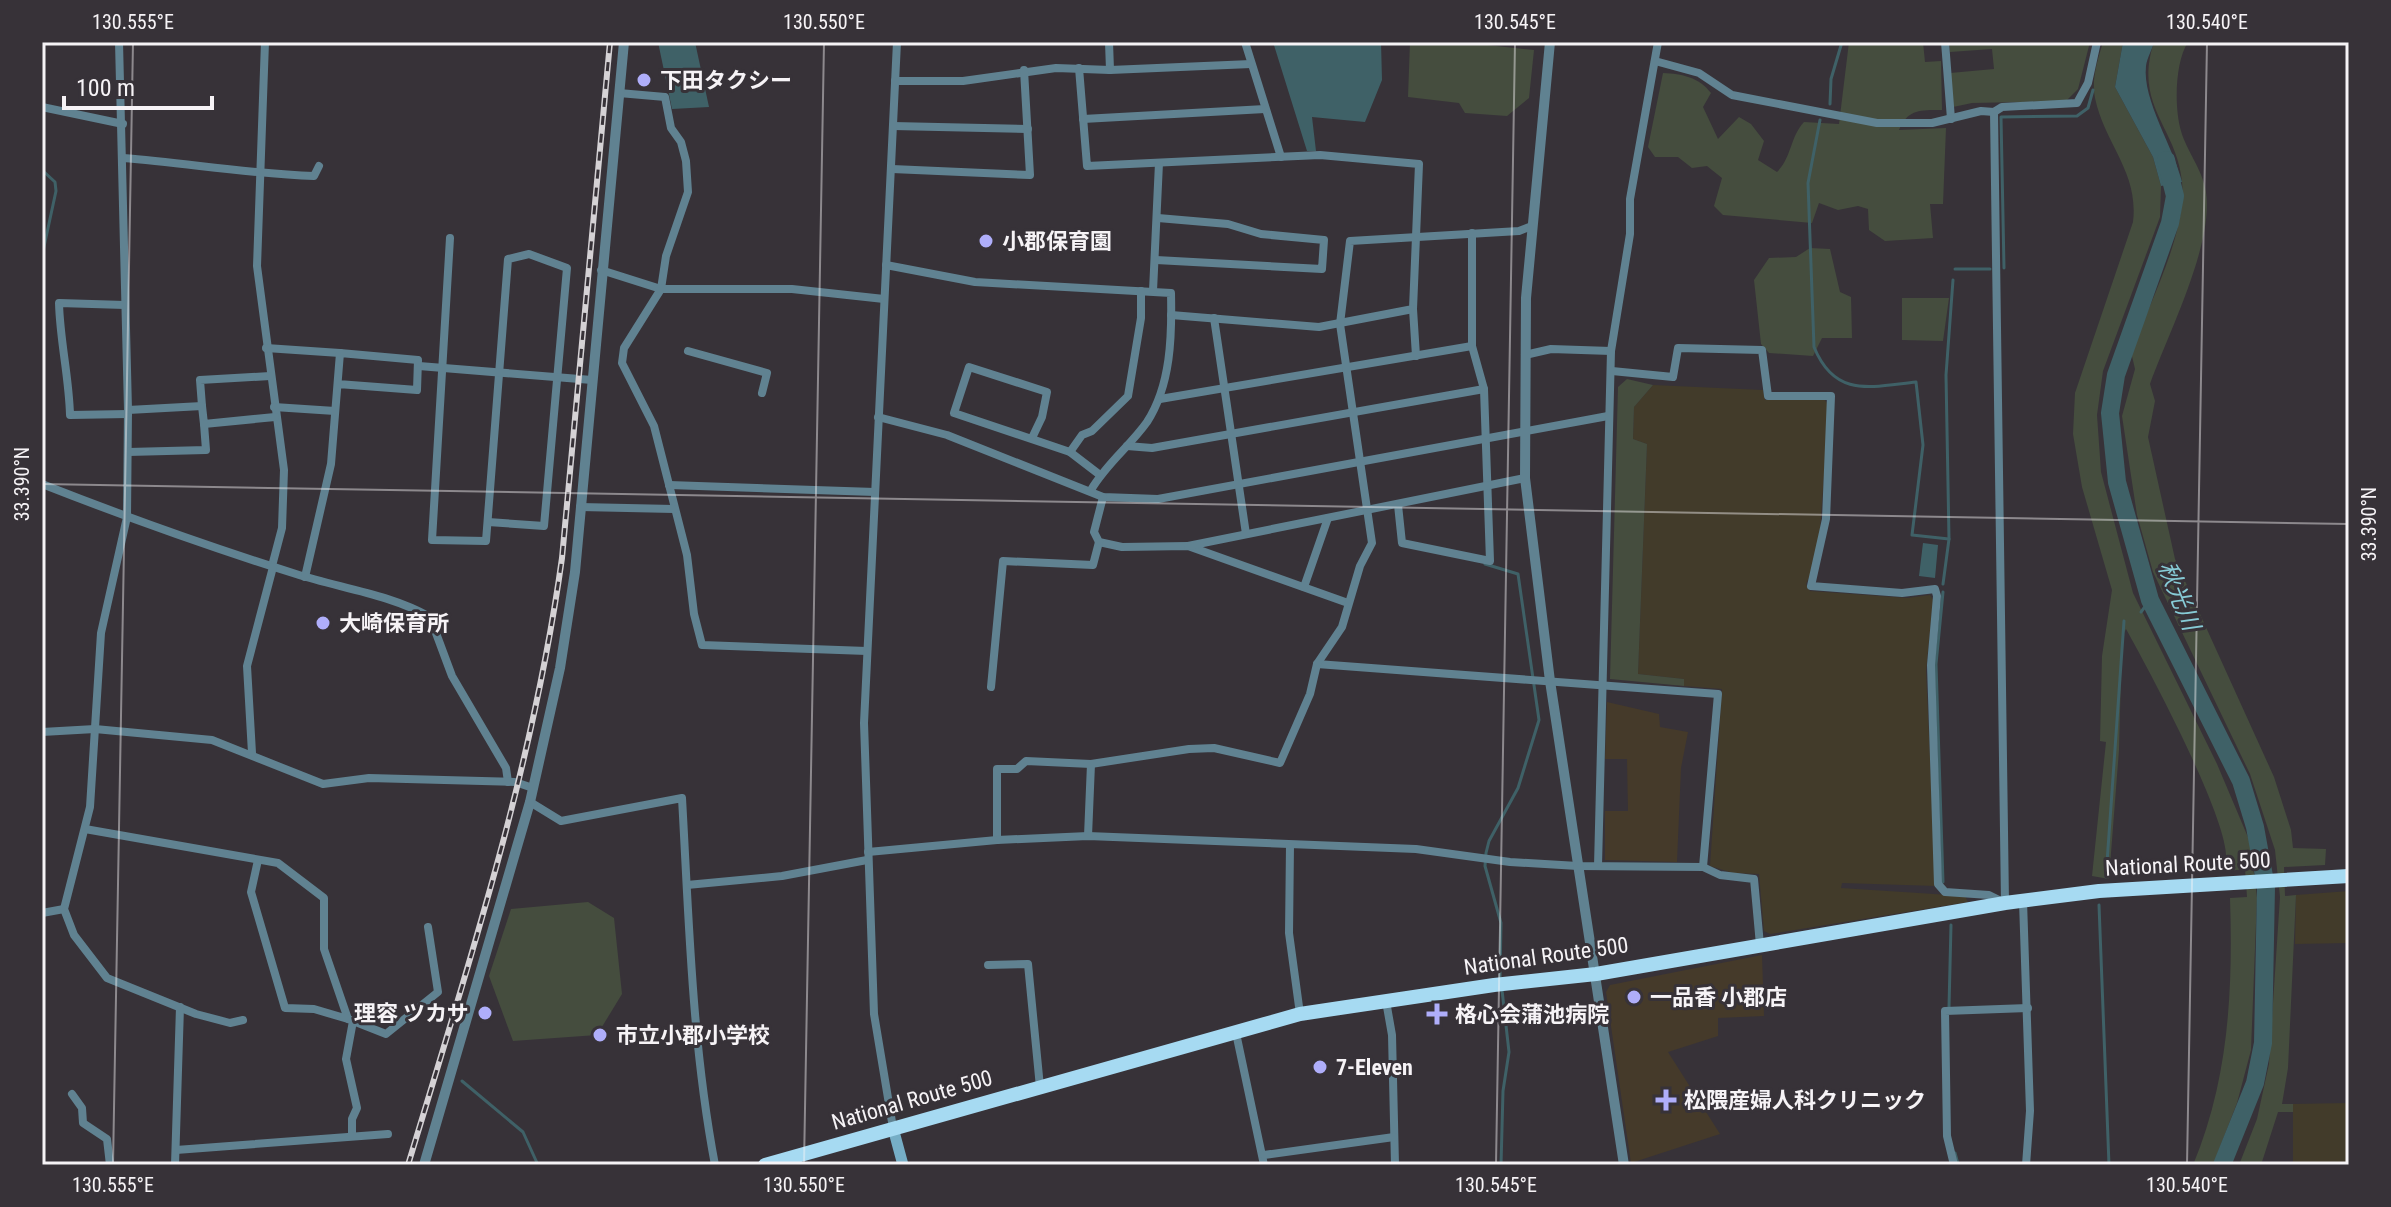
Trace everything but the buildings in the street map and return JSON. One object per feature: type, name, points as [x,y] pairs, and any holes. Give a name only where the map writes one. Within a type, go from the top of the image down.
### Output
[{"type":"highway","name":"National Route 500","points":[[765,1165],[1300,1014],[1596,974],[2005,903],[2099,891],[2349,876]]},
{"type":"main road","points":[[893,1128],[903,1165]]},
{"type":"street","points":[[119,42],[128,412],[127,517],[101,633],[85,829],[64,909],[66,922],[74,935],[107,978],[230,1023],[243,1020]]},
{"type":"street","points":[[252,753],[247,666],[282,528],[284,470],[257,266],[265,42]]},
{"type":"street","points":[[424,1165],[530,802],[560,668],[575,572],[624,42]]},
{"type":"street","points":[[893,1128],[874,1014],[864,723],[897,42]]},
{"type":"street","points":[[1109,42],[1110,70]]},
{"type":"street","points":[[1245,42],[1281,157]]},
{"type":"street","points":[[1550,42],[1532,226],[1525,355],[1525,478],[1550,681],[1624,1165]]},
{"type":"street","points":[[1598,866],[1611,351],[1630,234],[1630,199],[1658,42]]},
{"type":"street","points":[[1945,42],[1951,119]]},
{"type":"street","points":[[1655,61],[1699,73],[1732,95],[1755,102],[1877,123],[1932,123],[1994,112],[2002,107],[2077,103],[2088,83],[2097,42]]},
{"type":"street","points":[[895,81],[963,81],[1024,70],[1251,64]]},
{"type":"street","points":[[1079,68],[1086,166],[1320,155],[1419,164],[1413,309],[1416,356]]},
{"type":"street","points":[[892,169],[1030,175],[1024,70]]},
{"type":"street","points":[[619,93],[665,97],[671,128],[681,142],[686,161],[688,192],[666,256],[661,289],[624,348],[622,363],[654,426],[687,555],[694,614],[702,645],[867,651]]},
{"type":"street","points":[[42,107],[123,124]]},
{"type":"street","points":[[1083,119],[1265,109]]},
{"type":"street","points":[[1612,371],[1673,377],[1678,348],[1762,350],[1768,396],[1831,396],[1827,506],[1811,586],[1902,593],[1935,589],[1931,665],[1938,884],[1945,892],[1989,895],[2005,903],[1994,112]]},
{"type":"street","points":[[893,126],[1028,129]]},
{"type":"street","points":[[123,158],[213,166],[260,174],[314,176],[319,166]]},
{"type":"street","points":[[1153,291],[1159,163]]},
{"type":"street","points":[[1156,260],[1322,269],[1324,240],[1261,234],[1228,224],[1158,218]]},
{"type":"street","points":[[997,840],[997,769],[1017,769],[1026,761],[1091,764],[1214,748],[1280,763],[1310,694],[1317,664],[1342,627],[1348,603],[1372,543],[1340,324],[1350,241],[1519,231],[1532,226]]},
{"type":"street","points":[[1398,505],[1402,543],[1490,561],[1484,389],[1472,346],[1472,233]]},
{"type":"street","points":[[450,238],[445,367],[430,538],[484,543],[508,259],[529,254],[567,268],[544,526],[488,522]]},
{"type":"street","points":[[886,265],[975,282],[1171,293],[1167,367],[1160,399],[1091,490]]},
{"type":"street","points":[[601,270],[661,289],[792,289],[884,299]]},
{"type":"street","points":[[1070,452],[1082,435],[1092,431],[1128,396],[1141,318],[1141,291]]},
{"type":"street","points":[[125,305],[59,303],[60,336],[69,372],[70,415],[202,406]]},
{"type":"street","points":[[1171,315],[1319,327],[1413,309]]},
{"type":"street","points":[[1214,318],[1246,534]]},
{"type":"street","points":[[1160,399],[1472,346]]},
{"type":"street","points":[[266,348],[415,357],[419,366],[417,390],[338,384]]},
{"type":"street","points":[[1525,355],[1551,349],[1611,351]]},
{"type":"street","points":[[688,351],[767,373],[762,393]]},
{"type":"street","points":[[305,577],[331,464],[340,353]]},
{"type":"street","points":[[419,366],[592,380]]},
{"type":"street","points":[[1032,438],[1042,417],[1047,392],[969,367],[954,413],[1070,452],[1100,475]]},
{"type":"street","points":[[128,452],[206,450],[200,380],[270,376]]},
{"type":"street","points":[[1127,446],[1152,448],[1484,389]]},
{"type":"street","points":[[204,424],[275,412],[335,411]]},
{"type":"street","points":[[878,417],[947,435],[1103,497],[1158,499],[1608,416]]},
{"type":"street","points":[[1099,542],[1122,547],[1188,546],[1489,488],[1525,478]]},
{"type":"street","points":[[42,484],[127,517],[273,567],[360,590],[430,617],[441,652],[506,768],[508,782]]},
{"type":"street","points":[[669,485],[875,492]]},
{"type":"street","points":[[991,687],[1003,561],[1093,565],[1099,542],[1094,532],[1103,497]]},
{"type":"street","points":[[580,507],[674,509]]},
{"type":"street","points":[[1304,587],[1328,518]]},
{"type":"street","points":[[1188,546],[1348,603]]},
{"type":"street","points":[[1317,664],[1718,694],[1703,867]]},
{"type":"street","points":[[42,732],[95,729],[212,740],[252,753],[323,784],[369,778],[508,782],[533,788]]},
{"type":"street","points":[[1088,836],[1091,764]]},
{"type":"street","points":[[530,802],[561,821],[682,798],[704,1108],[715,1165]]},
{"type":"street","points":[[85,829],[278,863],[324,898],[324,949],[350,1020],[346,1059],[357,1108],[352,1119],[352,1136]]},
{"type":"street","points":[[687,885],[782,876],[868,856],[997,840],[1088,836],[1416,849],[1510,862],[1703,867],[1720,875],[1754,879],[1760,945]]},
{"type":"street","points":[[1290,845],[1289,933],[1300,1014]]},
{"type":"street","points":[[258,860],[251,892],[285,1008],[314,1009],[386,1034],[438,992],[428,927]]},
{"type":"street","points":[[2023,901],[2028,1008],[2026,1165]]},
{"type":"street","points":[[42,913],[64,909]]},
{"type":"street","points":[[988,965],[1028,964],[1040,1087]]},
{"type":"street","points":[[1386,1001],[1392,1035],[1395,1165]]},
{"type":"street","points":[[175,1165],[180,1007]]},
{"type":"street","points":[[1954,1165],[1947,1136],[1945,1011],[2028,1008]]},
{"type":"street","points":[[1236,1033],[1264,1160],[1394,1137]]},
{"type":"street","points":[[72,1094],[82,1108],[83,1123],[107,1139],[110,1165]]},
{"type":"street","points":[[176,1150],[388,1134]]},
{"type":"shaded area","points":[[1653,385],[1763,390],[1765,400],[1824,399],[1829,406],[1818,557],[1806,584],[1810,591],[1907,598],[1930,595],[1933,600],[1926,671],[1936,886],[1842,883],[1841,888],[1965,896],[1968,902],[1770,934],[1764,931],[1759,874],[1733,873],[1710,866],[1722,689],[1684,686],[1684,679],[1638,674],[1647,444],[1633,439],[1634,407]]},
{"type":"shaded area","points":[[1607,702],[1659,714],[1660,727],[1688,732],[1681,768],[1677,862],[1605,860],[1605,811],[1628,811],[1627,759],[1605,759]]},
{"type":"shaded area","points":[[2349,891],[2349,943],[2295,944],[2296,895]]},
{"type":"shaded area","points":[[1762,955],[1764,1016],[1718,1018],[1718,1036],[1668,1052],[1720,1134],[1631,1163],[1606,992],[1610,985]]},
{"type":"shaded area","points":[[2349,1103],[2349,1165],[2293,1165],[2293,1104]]},
{"type":"green space","points":[[1410,42],[1460,42],[1534,50],[1529,98],[1507,116],[1465,113],[1459,103],[1408,97]]},
{"type":"green space","points":[[1849,42],[1923,42],[1925,62],[1941,61],[1942,110],[1911,114],[1899,130],[1946,128],[1943,204],[1930,204],[1933,238],[1885,241],[1869,230],[1868,209],[1858,206],[1838,210],[1819,203],[1812,223],[1723,215],[1714,206],[1722,178],[1707,166],[1692,168],[1678,157],[1655,157],[1648,147],[1663,73],[1683,76],[1701,83],[1711,93],[1703,107],[1718,139],[1739,117],[1751,124],[1764,141],[1758,160],[1777,172],[1804,122],[1839,124]]},
{"type":"green space","points":[[1949,42],[2090,42],[2078,89],[2066,101],[1972,103],[1953,107],[1950,73],[1994,69],[1992,49],[1950,52]]},
{"type":"green space","points":[[2103,42],[2123,42],[2115,87],[2153,157],[2161,186],[2160,217],[2103,371],[2097,415],[2101,472],[2133,593],[2217,764],[2250,842],[2257,898],[2251,1050],[2237,1103],[2213,1165],[2193,1165],[2205,1133],[2221,1067],[2231,966],[2230,898],[2247,897],[2245,869],[2220,872],[2226,861],[2216,814],[2186,745],[2126,629],[2122,637],[2119,750],[2109,879],[2092,876],[2106,742],[2100,741],[2102,656],[2112,590],[2082,487],[2073,434],[2075,393],[2133,222],[2134,204],[2126,173],[2095,98],[2094,76]]},
{"type":"green space","points":[[2154,42],[2188,42],[2178,73],[2177,110],[2184,139],[2204,183],[2207,213],[2197,262],[2150,384],[2155,401],[2148,437],[2175,559],[2274,777],[2291,830],[2293,848],[2326,849],[2325,865],[2284,867],[2285,896],[2296,895],[2288,1068],[2282,1104],[2293,1104],[2293,1112],[2278,1112],[2261,1165],[2239,1165],[2257,1119],[2269,1064],[2280,897],[2275,850],[2250,774],[2153,572],[2137,515],[2122,416],[2135,369],[2131,352],[2173,246],[2182,202],[2178,163],[2152,100],[2149,83]]},
{"type":"green space","points":[[1810,248],[1830,249],[1840,292],[1851,297],[1852,338],[1822,338],[1813,356],[1769,353],[1761,344],[1754,280],[1769,258],[1796,257]]},
{"type":"green space","points":[[1902,298],[1949,298],[1943,341],[1902,340]]},
{"type":"green space","points":[[1627,379],[1653,385],[1634,407],[1633,439],[1647,444],[1638,674],[1684,679],[1684,686],[1610,679],[1618,387]]},
{"type":"green space","points":[[588,902],[614,918],[622,994],[597,1035],[513,1041],[489,976],[511,909]]},
{"type":"water","points":[[658,42],[695,42],[709,107],[672,109]]},
{"type":"water","points":[[1273,42],[1381,42],[1382,80],[1365,122],[1312,117],[1316,151],[1307,151]]},
{"type":"water","points":[[2123,42],[2154,42],[2146,66],[2149,94],[2182,182],[2161,186],[2153,157],[2115,87]]},
{"type":"water","points":[[1923,543],[1938,545],[1935,578],[1919,576]]},
{"type":"waterway","points":[[1830,104],[1831,79],[1842,42]]},
{"type":"waterway","points":[[2004,268],[2001,117],[2077,116],[2088,108],[2093,90]]},
{"type":"waterway","points":[[1820,120],[1808,183],[1814,347],[1832,375],[1843,382],[1869,387],[1916,382],[1923,445],[1912,535],[1949,539]]},
{"type":"waterway","name":"秋光川","points":[[2166,160],[2175,196],[2170,223],[2116,375],[2110,413],[2117,482],[2150,600],[2241,781],[2255,827],[2266,887],[2263,1043],[2255,1083],[2222,1165]]},
{"type":"waterway","points":[[42,170],[55,182],[56,191],[42,256]]},
{"type":"waterway","points":[[1955,269],[1990,269]]},
{"type":"waterway","points":[[1943,584],[1949,539],[1946,375],[1953,280]]},
{"type":"waterway","points":[[1485,564],[1518,574],[1539,720],[1518,788],[1489,841],[1486,853],[1485,866],[1501,923],[1500,979]]},
{"type":"waterway","points":[[1943,592],[1936,664],[1943,882]]},
{"type":"waterway","points":[[2141,612],[2150,600]]},
{"type":"waterway","points":[[2106,877],[2124,621]]},
{"type":"waterway","points":[[2099,905],[2109,1165]]},
{"type":"waterway","points":[[1949,1007],[1951,925]]},
{"type":"waterway","points":[[1501,1165],[1503,1091],[1509,1052],[1502,990]]},
{"type":"waterway","points":[[462,1081],[523,1132],[538,1165]]},
{"type":"waterway","points":[[1955,1153],[1958,1164]]},
{"type":"railway","points":[[408,1165],[497,864],[517,789],[550,636],[562,558],[610,42]]},
{"type":"place","name":"下田タクシー","points":[[644,80]]},
{"type":"place","name":"小郡保育園","points":[[986,241]]},
{"type":"place","name":"大崎保育所","points":[[323,623]]},
{"type":"place","name":"一品香 小郡店","points":[[1634,997]]},
{"type":"place","name":"理容 ツカサ","points":[[485,1013]]},
{"type":"place","name":"格心会蒲池病院","points":[[1437,1014]]},
{"type":"place","name":"市立小郡小学校","points":[[600,1035]]},
{"type":"place","name":"7-Eleven","points":[[1320,1067]]},
{"type":"place","name":"松隈産婦人科クリニック","points":[[1666,1100]]}]
